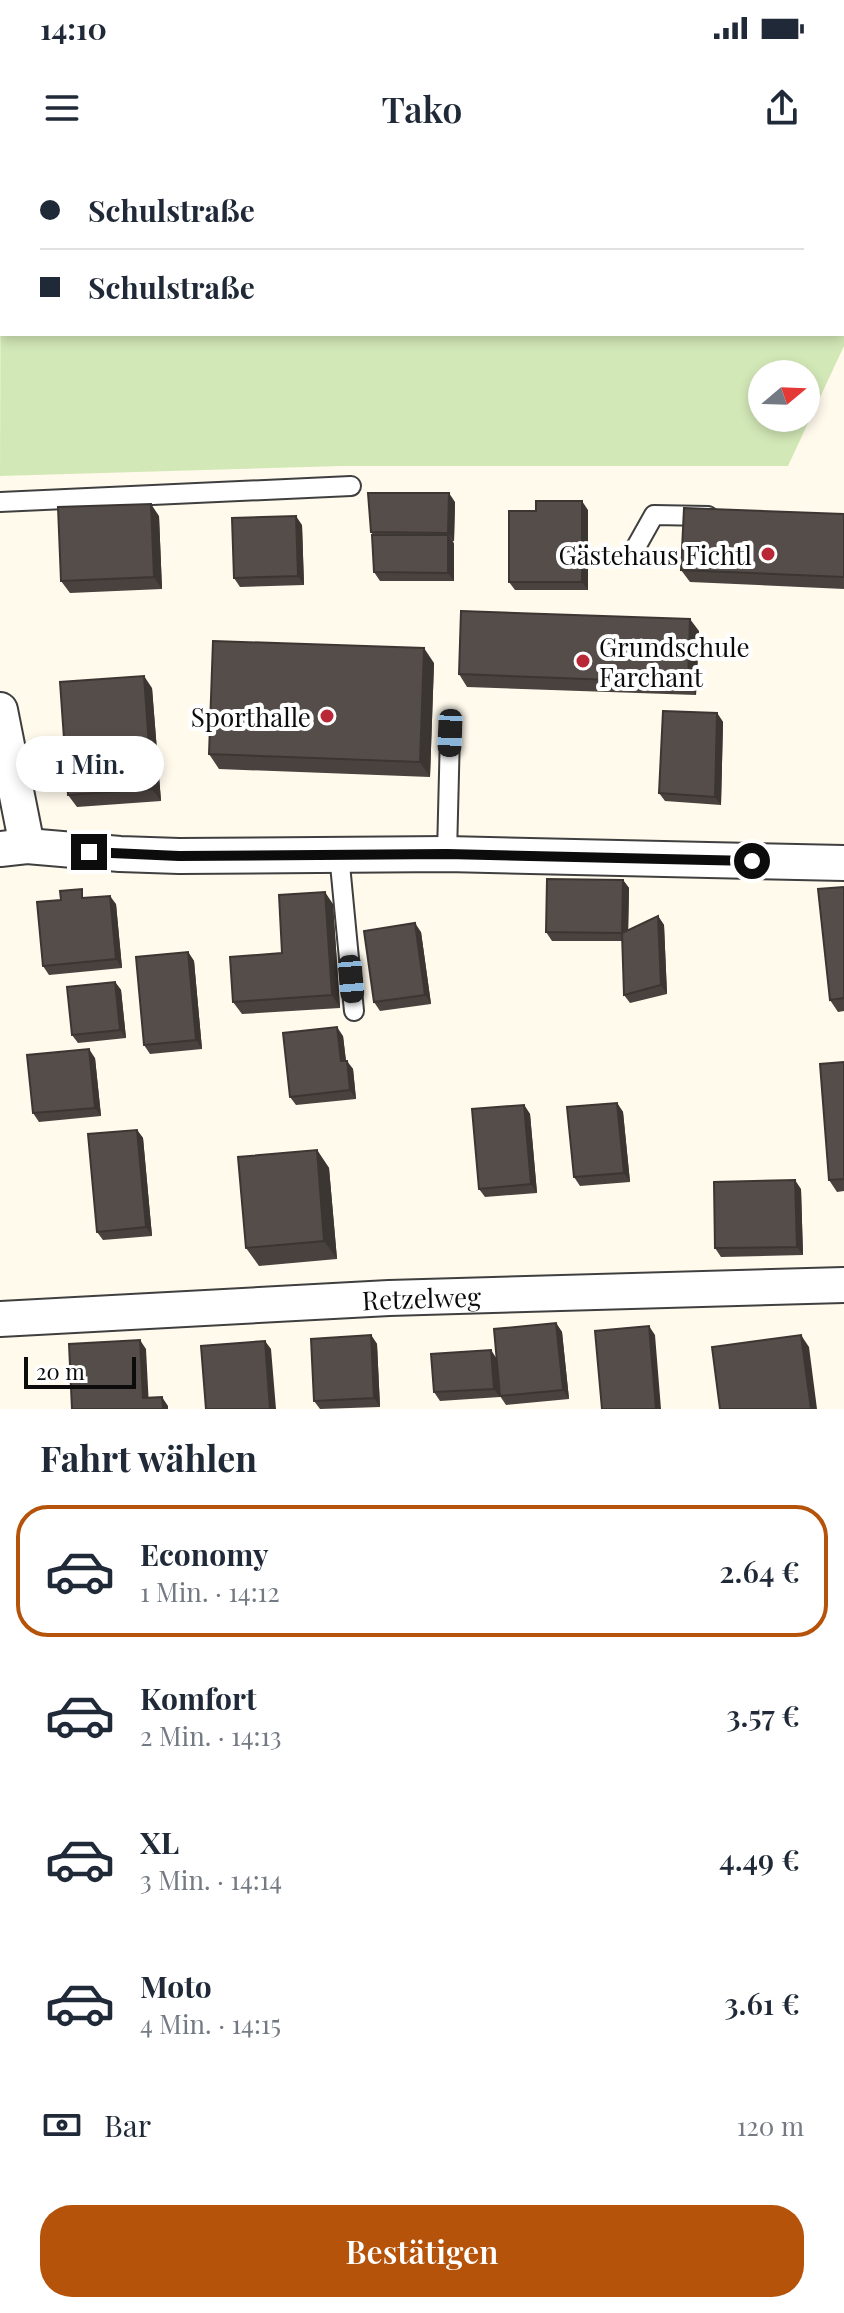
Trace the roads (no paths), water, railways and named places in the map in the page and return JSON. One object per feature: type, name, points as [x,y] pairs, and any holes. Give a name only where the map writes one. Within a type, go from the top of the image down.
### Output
[{"type":"street","points":[[0,710],[14,848],[179,856],[447,854],[844,863]]},
{"type":"street","name":"Retzelweg","points":[[0,1319],[389,1298],[844,1285]]},
{"type":"lane","points":[[0,502],[351,486]]},
{"type":"lane","points":[[631,556],[654,515],[733,517]]},
{"type":"lane","points":[[447,854],[450,733]]},
{"type":"lane","points":[[339,854],[354,1011]]},
{"type":"place","name":"Gästehaus Fichtl","points":[[768,554]]},
{"type":"place","name":"Grundschule Farchant","points":[[583,661]]},
{"type":"place","name":"Sporthalle","points":[[327,716]]}]
